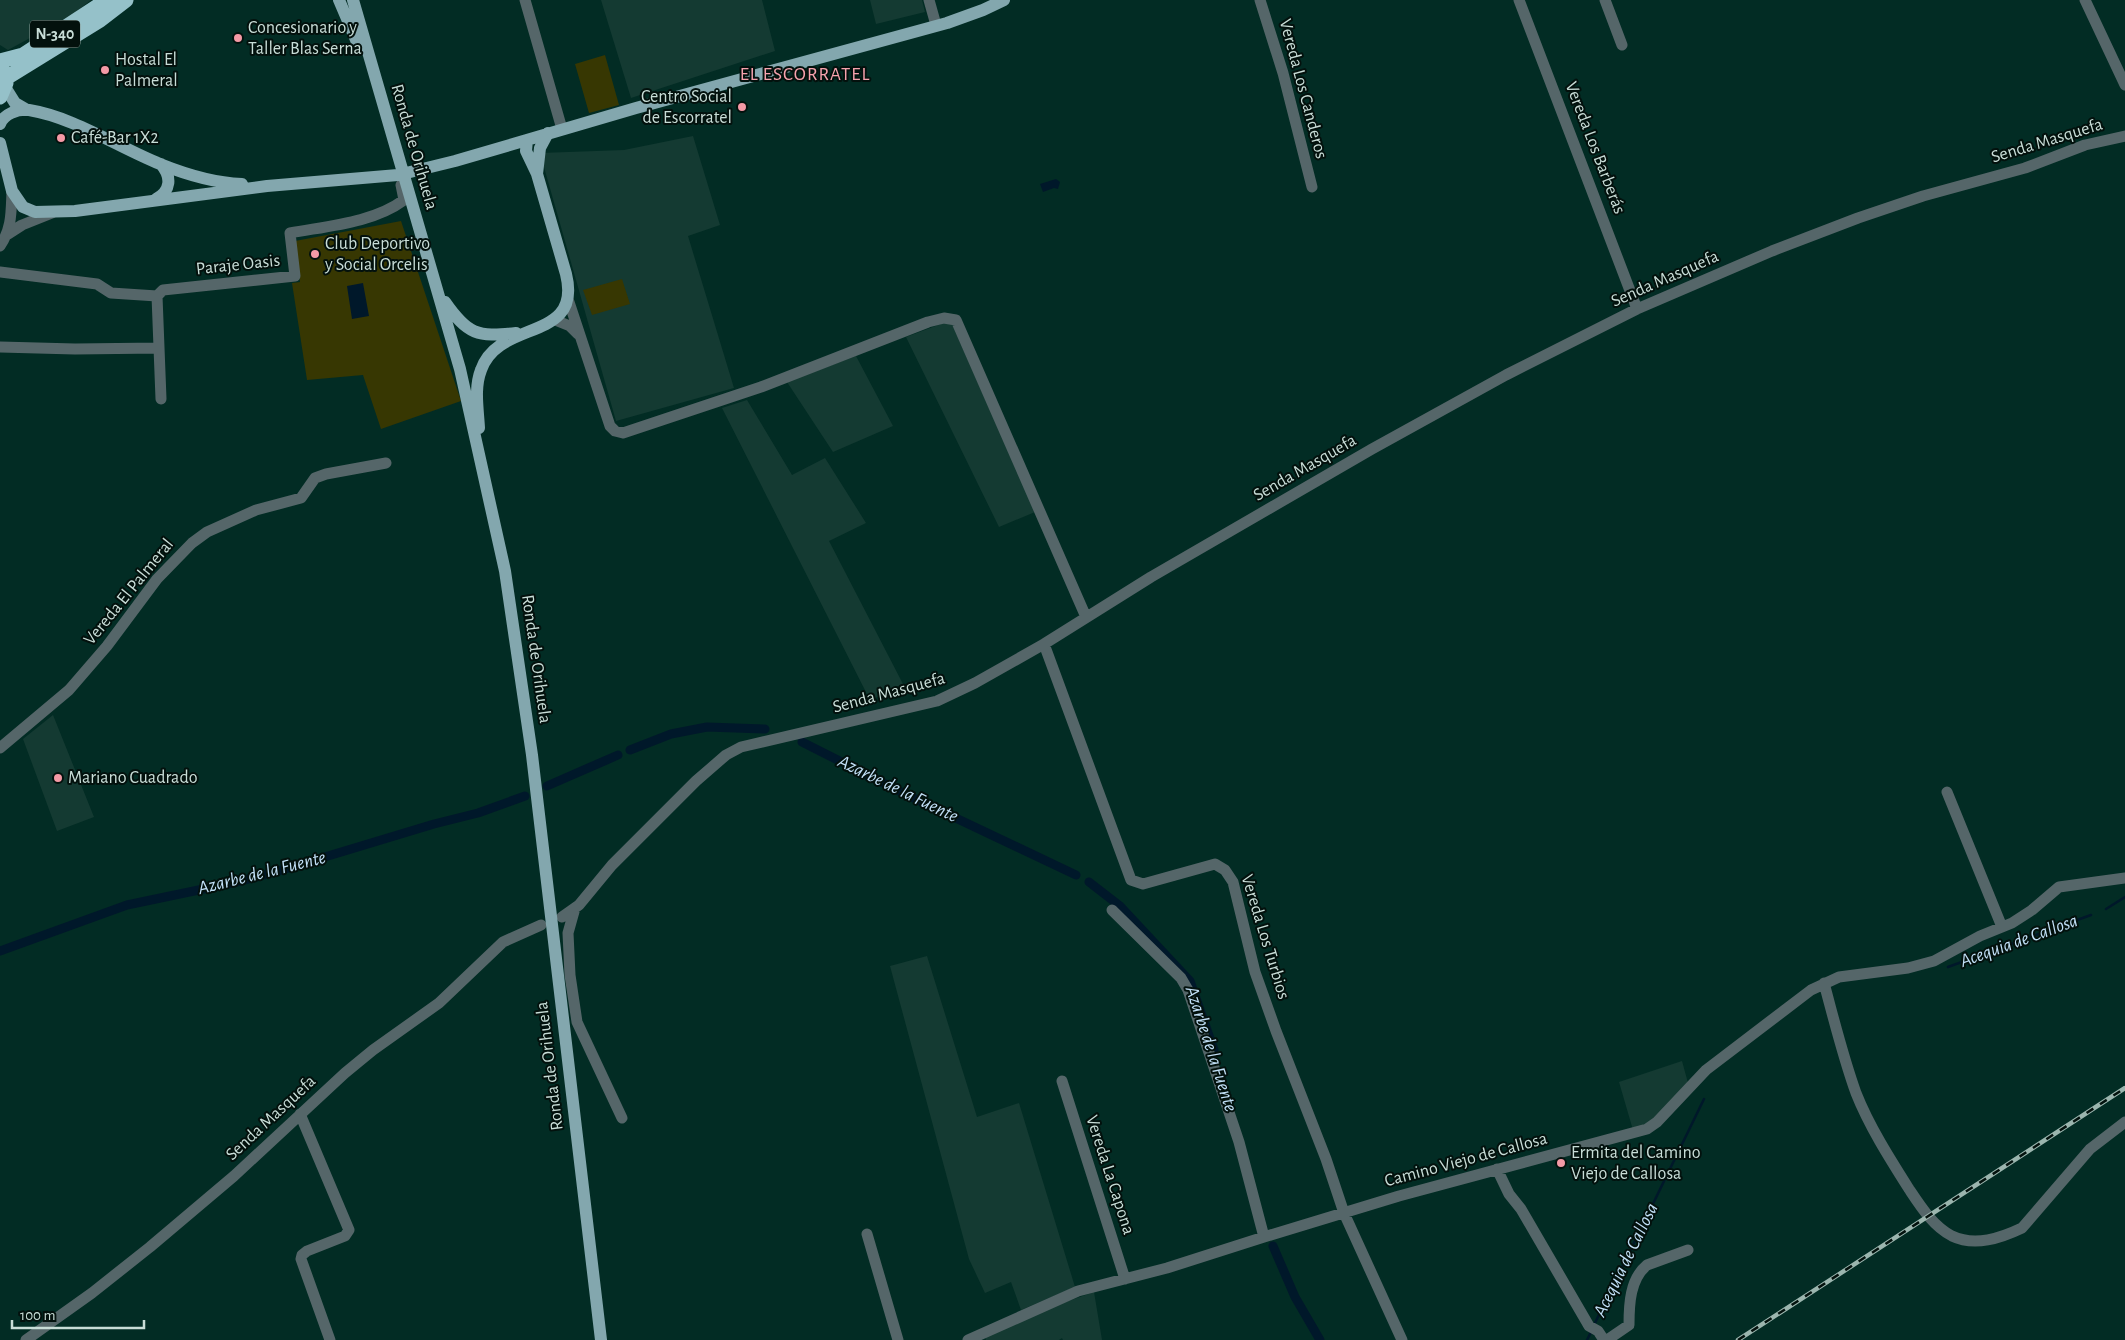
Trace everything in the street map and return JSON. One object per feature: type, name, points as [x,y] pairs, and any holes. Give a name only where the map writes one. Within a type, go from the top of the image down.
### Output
[{"type":"highway","name":"N-340","points":[[0,61],[23,55],[107,0]]},
{"type":"highway","name":"N-340","points":[[3,82],[100,20],[126,0]]},
{"type":"main road","points":[[339,0],[353,31],[372,88],[390,126]]},
{"type":"main road","name":"Ronda de Orihuela","points":[[353,0],[460,369],[505,571],[532,755],[601,1340]]},
{"type":"main road","points":[[360,0],[368,49]]},
{"type":"main road","points":[[0,143],[12,191],[23,207],[35,212],[75,211],[267,186],[398,175],[936,25],[983,10],[1004,0]]},
{"type":"main road","points":[[3,82],[15,103],[27,110],[66,122],[161,164],[198,176],[234,184],[267,186]]},
{"type":"main road","points":[[0,124],[2,118],[10,113],[27,110]]},
{"type":"main road","points":[[537,174],[540,148],[548,134]]},
{"type":"main road","points":[[481,460],[477,388],[480,370],[487,357],[502,343],[555,320],[569,302],[569,286],[537,174],[536,155],[527,140]]},
{"type":"main road","points":[[493,150],[513,150],[522,154],[537,174]]},
{"type":"main road","points":[[156,199],[168,189],[170,181],[168,174],[161,164]]},
{"type":"main road","points":[[439,294],[457,320],[478,334],[489,336],[523,333]]},
{"type":"street","points":[[525,0],[562,129]]},
{"type":"street","points":[[929,0],[936,25]]},
{"type":"street","name":"Vereda Los Canderos","points":[[1260,0],[1283,73],[1312,187]]},
{"type":"street","name":"Vereda Los Barberás","points":[[1519,0],[1638,309]]},
{"type":"street","points":[[1605,0],[1622,45]]},
{"type":"street","points":[[2085,0],[2125,85]]},
{"type":"street","name":"Senda Masquefa","points":[[562,917],[575,908],[646,831],[696,781],[726,755],[741,747],[937,701],[975,684],[1044,644],[1159,572],[1381,444],[1506,375],[1638,309],[1772,251],[1858,218],[1923,196],[2025,168],[2085,145],[2125,136]]},
{"type":"street","name":"Paraje Oasis","points":[[0,272],[98,284],[111,293],[157,296],[163,290],[295,276],[290,233],[351,222],[393,209],[404,200],[398,175]]},
{"type":"street","points":[[0,246],[8,234],[11,218],[12,191]]},
{"type":"street","points":[[8,234],[22,225],[55,211]]},
{"type":"street","points":[[157,296],[161,400]]},
{"type":"street","points":[[569,302],[610,426],[615,431],[624,433],[761,387],[928,322],[944,318],[956,320],[1086,617]]},
{"type":"street","points":[[555,320],[570,326],[581,338]]},
{"type":"street","points":[[0,347],[76,349],[159,348]]},
{"type":"street","name":"Vereda El Palmeral","points":[[0,748],[69,690],[107,646],[157,579],[192,543],[207,532],[256,510],[301,498],[315,478],[386,463]]},
{"type":"street","name":"Vereda Los Turbios","points":[[1044,644],[1131,880],[1142,884],[1215,864],[1225,870],[1233,882],[1255,972],[1326,1159],[1344,1213],[1402,1340]]},
{"type":"street","points":[[1947,792],[2002,927]]},
{"type":"street","name":"Camino Viejo de Callosa","points":[[968,1340],[1068,1295],[1188,1262],[1264,1237],[1497,1169],[1647,1129],[1657,1122],[1706,1070],[1797,1000],[1824,983],[1840,977],[1922,965],[1948,955],[1980,936],[2002,927],[2032,910],[2059,887],[2125,878]]},
{"type":"street","points":[[575,908],[568,933],[570,976],[577,1022],[622,1118]]},
{"type":"street","points":[[1112,910],[1181,978],[1188,990],[1239,1142],[1264,1237]]},
{"type":"street","name":"Senda Masquefa","points":[[26,1340],[92,1293],[150,1247],[234,1176],[300,1114],[373,1050],[439,1002],[503,942],[540,925]]},
{"type":"street","points":[[1824,983],[1857,1094],[1884,1147],[1930,1218],[1954,1237],[1969,1240],[1988,1240],[2022,1228],[2090,1149],[2125,1122]]},
{"type":"street","name":"Vereda La Capona","points":[[1062,1081],[1125,1279]]},
{"type":"street","points":[[300,1114],[349,1230],[345,1236],[302,1254],[301,1259],[330,1340]]},
{"type":"street","points":[[1497,1169],[1509,1194],[1521,1209],[1600,1334],[1629,1325],[1631,1296],[1643,1269],[1688,1250]]},
{"type":"street","points":[[867,1234],[898,1340]]},
{"type":"shaded area","points":[[0,0],[91,0],[72,15],[8,50],[0,45]]},
{"type":"shaded area","points":[[601,0],[762,0],[775,51],[631,98]]},
{"type":"shaded area","points":[[870,0],[922,0],[925,12],[876,24]]},
{"type":"shaded area","points":[[605,55],[619,105],[589,113],[575,64]]},
{"type":"shaded area","points":[[693,136],[720,225],[688,236],[734,388],[616,421],[540,153],[624,150]]},
{"type":"shaded area","points":[[1056,179],[1060,182],[1058,189],[1054,188],[1043,192],[1040,184]]},
{"type":"shaded area","points":[[401,221],[461,401],[381,429],[363,375],[307,380],[292,283],[300,282],[295,241]]},
{"type":"shaded area","points":[[622,279],[630,304],[592,315],[583,290]]},
{"type":"shaded area","points":[[363,283],[369,316],[352,319],[347,286]]},
{"type":"shaded area","points":[[949,321],[1035,512],[999,527],[906,337]]},
{"type":"shaded area","points":[[856,356],[893,426],[833,452],[787,382]]},
{"type":"shaded area","points":[[747,400],[792,475],[825,458],[866,523],[829,541],[903,684],[880,696],[870,700],[722,408]]},
{"type":"shaded area","name":"Mariano Cuadrado","points":[[53,715],[94,817],[57,831],[23,739]]},
{"type":"shaded area","points":[[927,956],[977,1117],[1019,1103],[1075,1287],[1021,1310],[1011,1282],[985,1293],[969,1259],[890,966]]},
{"type":"shaded area","points":[[1682,1061],[1688,1083],[1650,1124],[1633,1130],[1619,1082]]},
{"type":"shaded area","points":[[1094,1292],[1102,1340],[1063,1340],[1062,1338],[1059,1340],[986,1340],[985,1336],[1057,1305]]},
{"type":"waterway","name":"Azarbe de la Fuente","points":[[630,750],[671,734],[707,727],[765,729]]},
{"type":"waterway","name":"Azarbe de la Fuente","points":[[802,742],[905,794],[1076,875]]},
{"type":"waterway","name":"Azarbe de la Fuente","points":[[547,786],[618,755]]},
{"type":"waterway","name":"Azarbe de la Fuente","points":[[0,951],[127,905],[275,872],[434,824],[478,813],[525,796]]},
{"type":"waterway","name":"Azarbe de la Fuente","points":[[1089,882],[1120,906],[1190,981],[1214,1050]]},
{"type":"waterway","name":"Acequia de Callosa","points":[[2106,909],[2125,897]]},
{"type":"waterway","name":"Acequia de Callosa","points":[[1948,967],[2091,915]]},
{"type":"waterway","name":"Acequia de Callosa","points":[[1594,1325],[1704,1099]]},
{"type":"waterway","name":"Azarbe de la Fuente","points":[[1273,1246],[1295,1297],[1320,1340]]},
{"type":"waterway","name":"Acequia de Callosa","points":[[1587,1340],[1592,1330]]},
{"type":"railway","points":[[1738,1340],[2125,1088]]},
{"type":"place","name":"Concesionario y Taller Blas Serna","points":[[238,38]]},
{"type":"place","name":"Hostal El Palmeral","points":[[105,70]]},
{"type":"place","name":"Centro Social de Escorratel","points":[[742,107]]},
{"type":"place","name":"Café-Bar 1X2","points":[[61,138]]},
{"type":"place","name":"Club Deportivo y Social Orcelis","points":[[315,254]]},
{"type":"place","name":"Mariano Cuadrado","points":[[58,778]]},
{"type":"place","name":"Ermita del Camino Viejo de Callosa","points":[[1561,1163]]},
{"type":"district","name":"EL ESCORRATEL","points":[[805,74]]}]
